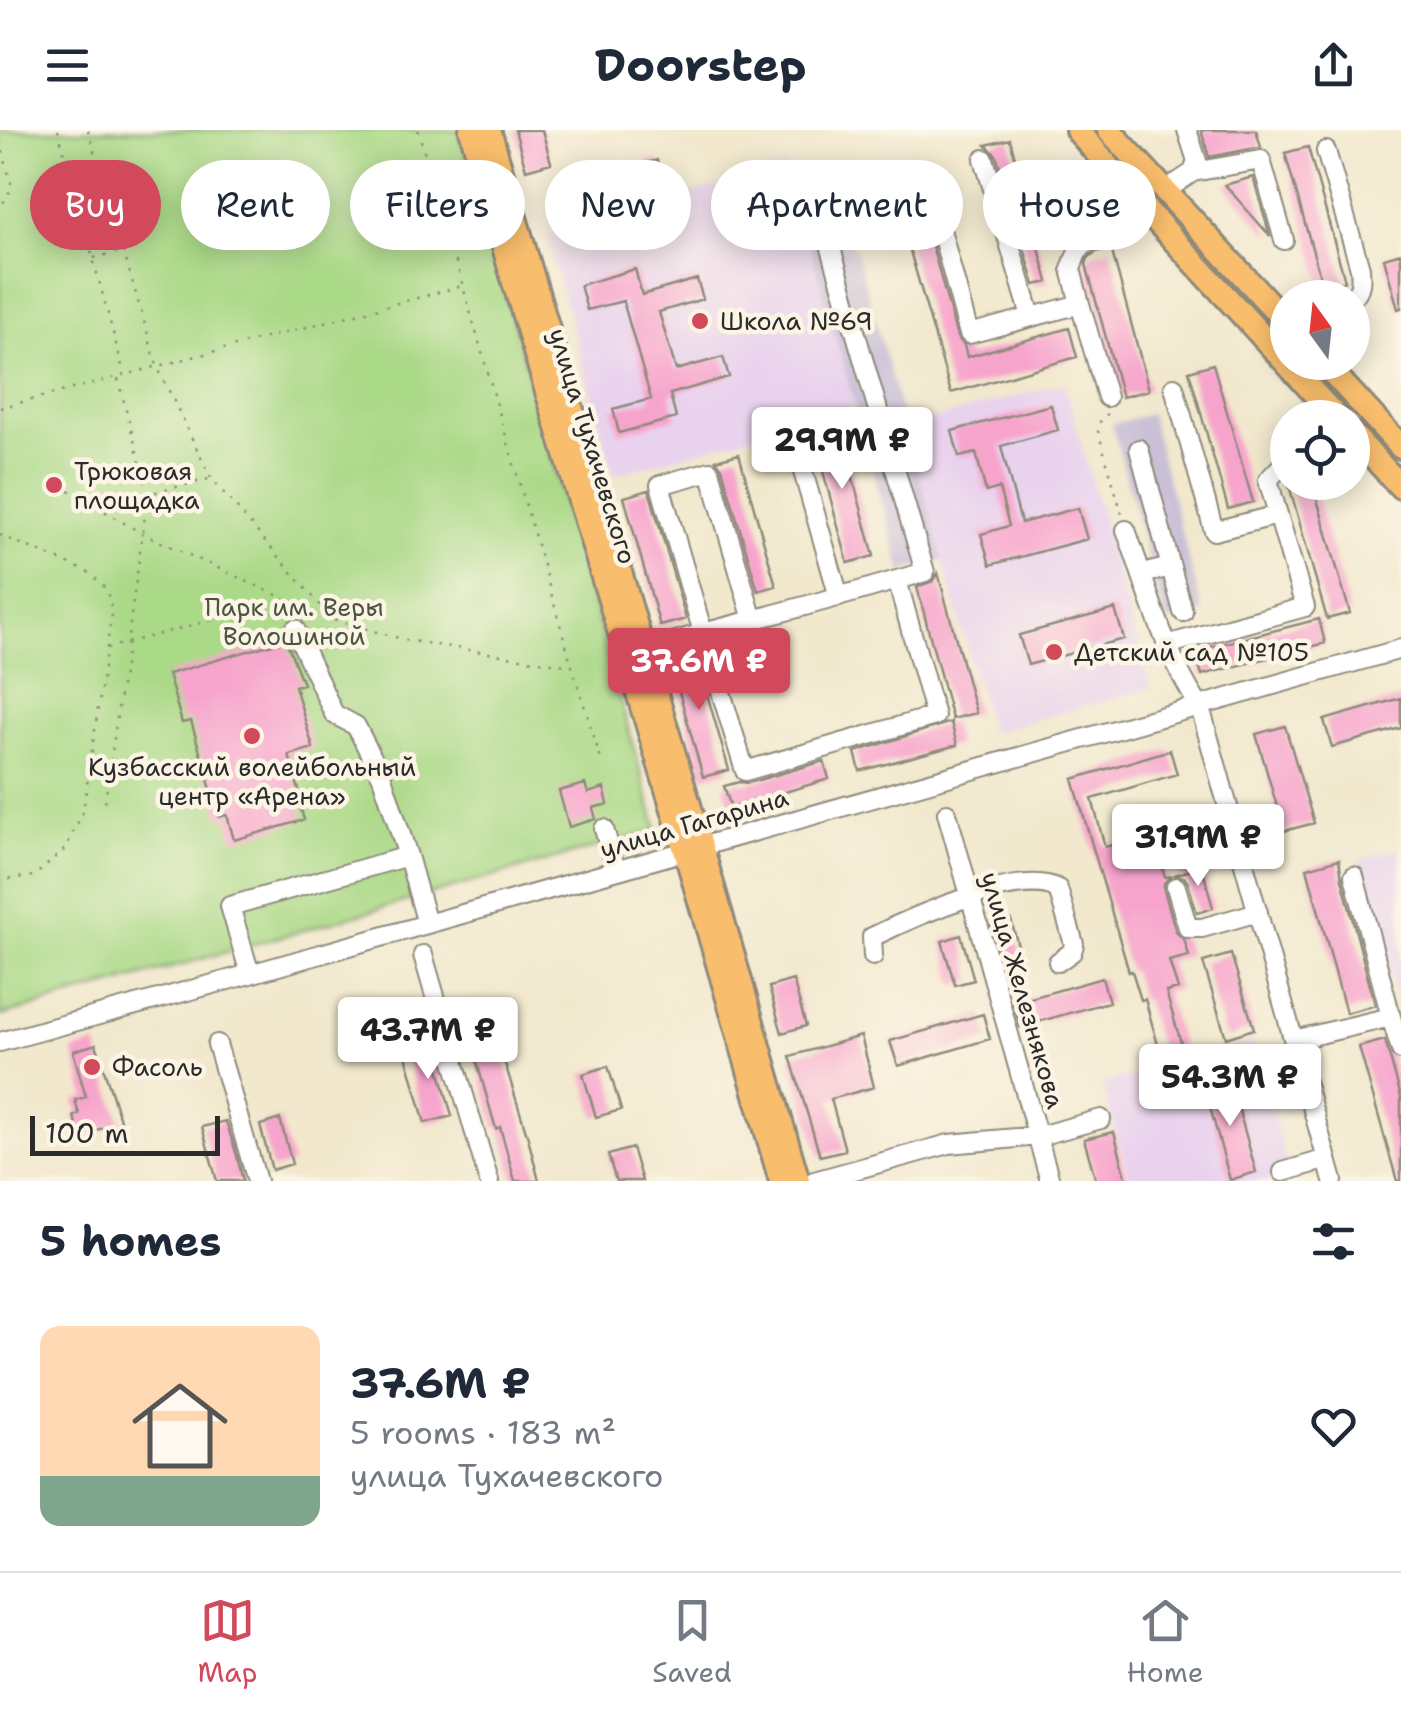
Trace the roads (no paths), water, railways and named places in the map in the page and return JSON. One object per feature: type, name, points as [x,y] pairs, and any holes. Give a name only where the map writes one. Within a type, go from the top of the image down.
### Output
[{"type":"main road","name":"улица Тухачевского","points":[[471,130],[511,272],[636,653]]},
{"type":"main road","name":"улица Тухачевского","points":[[489,130],[636,653],[798,1181]]},
{"type":"main road","points":[[1076,130],[1102,160]]},
{"type":"main road","points":[[1110,130],[1270,305]]},
{"type":"main road","points":[[1156,221],[1317,400]]},
{"type":"main road","points":[[1340,380],[1401,446]]},
{"type":"main road","points":[[1370,453],[1401,487]]},
{"type":"main road","name":"улица Тухачевского","points":[[694,849],[780,1181]]},
{"type":"street","points":[[1187,130],[1197,161],[1192,172]]},
{"type":"street","points":[[1326,151],[1361,280]]},
{"type":"street","points":[[984,159],[1031,316]]},
{"type":"street","points":[[1165,191],[1192,172],[1262,160],[1284,240]]},
{"type":"street","points":[[636,653],[925,572],[831,250]]},
{"type":"street","points":[[946,250],[969,334],[1080,304]]},
{"type":"street","points":[[1078,250],[1071,269],[1108,404]]},
{"type":"street","points":[[1174,387],[1214,531],[1278,515]]},
{"type":"street","points":[[794,440],[839,597]]},
{"type":"street","points":[[1139,449],[1183,612]]},
{"type":"street","points":[[753,620],[710,471],[660,484],[745,771],[935,716],[898,580]]},
{"type":"street","points":[[1166,645],[1305,608],[1274,500]]},
{"type":"street","points":[[1126,530],[1166,645],[1200,707],[1333,1181]]},
{"type":"street","points":[[1142,574],[1171,566]]},
{"type":"street","points":[[295,629],[334,714],[356,726],[382,777],[427,924]]},
{"type":"street","name":"улица Гагарина","points":[[0,1042],[1401,648]]},
{"type":"street","name":"улица Железнякова","points":[[947,814],[1050,1181]]},
{"type":"street","points":[[604,829],[616,870]]},
{"type":"street","points":[[250,974],[230,906],[408,856]]},
{"type":"street","points":[[1354,876],[1401,1050]]},
{"type":"street","points":[[873,956],[872,937],[900,923],[971,895],[1048,883],[1058,889],[1074,944],[1072,952],[1058,962]]},
{"type":"street","points":[[1176,887],[1188,928],[1202,928],[1258,912]]},
{"type":"street","points":[[424,955],[488,1181]]},
{"type":"street","points":[[1294,1040],[1392,1017]]},
{"type":"street","points":[[218,1044],[256,1181]]},
{"type":"street","points":[[814,1181],[839,1178],[948,1144],[1039,1136],[1101,1120]]},
{"type":"street","points":[[1283,1172],[1327,1159]]},
{"type":"place","name":"Школа №69","points":[[700,321]]},
{"type":"place","name":"Трюковая площадка","points":[[54,485]]},
{"type":"place","name":"Детский сад №105","points":[[1054,652]]},
{"type":"place","name":"Кузбасский волейбольный центр «Арена»","points":[[252,736]]},
{"type":"place","name":"Фасоль","points":[[92,1067]]},
{"type":"park label","name":"Парк им. Веры Волошиной","points":[[294,622]]}]
